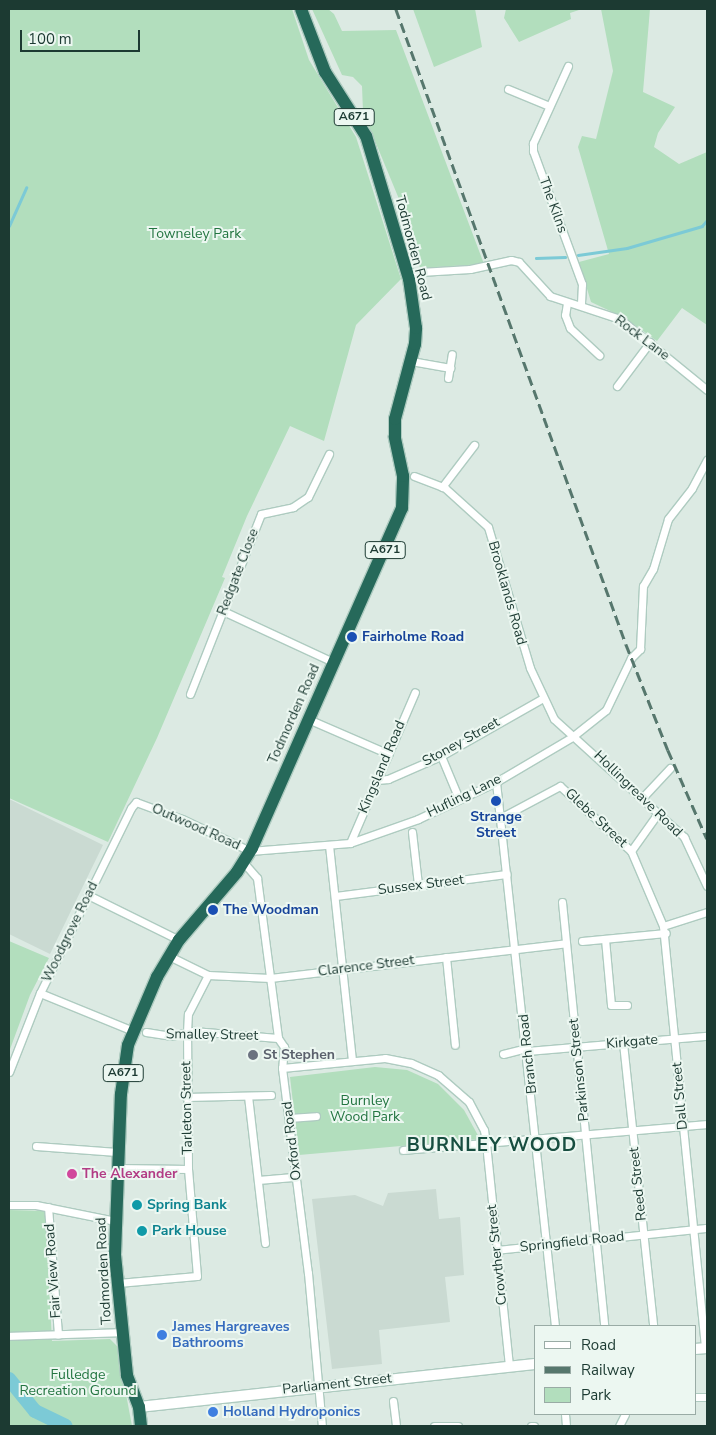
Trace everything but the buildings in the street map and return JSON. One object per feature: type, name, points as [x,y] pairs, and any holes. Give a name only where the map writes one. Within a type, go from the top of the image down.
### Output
[{"type":"highway","name":"Todmorden Road","points":[[141,1426],[139,1406],[127,1374],[118,1283],[115,1221],[116,1168],[123,1067],[140,1031],[169,956],[179,940],[247,857],[402,508],[403,476],[395,437],[396,419],[411,360],[416,328],[409,279],[366,136],[325,72],[302,9]]},
{"type":"street","name":"The Kilns","points":[[568,66],[533,143],[533,151],[582,284],[581,305]]},
{"type":"street","points":[[508,89],[549,106]]},
{"type":"street","name":"Rock Lane","points":[[409,279],[420,272],[470,269],[510,260],[520,262],[550,296],[620,319],[707,390]]},
{"type":"street","points":[[567,303],[565,315],[570,328],[599,355]]},
{"type":"street","points":[[617,386],[650,342]]},
{"type":"street","points":[[448,378],[452,354]]},
{"type":"street","points":[[411,360],[450,368]]},
{"type":"street","points":[[442,487],[474,445]]},
{"type":"street","name":"Redgate Close","points":[[190,694],[261,514],[293,507],[308,497],[329,454]]},
{"type":"street","name":"Hufling Lane","points":[[247,857],[350,843],[378,834],[459,800],[496,782],[572,737],[606,710],[631,658],[640,650],[643,586],[653,569],[668,519],[692,488],[707,460]]},
{"type":"street","name":"Brooklands Road","points":[[414,476],[442,487],[488,527],[524,649],[543,698],[554,718],[572,737]]},
{"type":"street","points":[[223,611],[333,662]]},
{"type":"street","name":"Kingsland Road","points":[[350,843],[415,692]]},
{"type":"street","name":"Stoney Street","points":[[377,780],[388,779],[441,756],[543,698]]},
{"type":"street","points":[[308,720],[389,754]]},
{"type":"street","name":"Hollingreave Road","points":[[572,737],[588,747],[684,837],[707,886]]},
{"type":"street","points":[[441,756],[459,800]]},
{"type":"street","points":[[642,798],[670,768]]},
{"type":"street","name":"Branch Road","points":[[496,782],[537,1138],[555,1325]]},
{"type":"street","name":"Glebe Street","points":[[500,818],[560,786],[632,851]]},
{"type":"street","name":"Woodgrove Road","points":[[9,1072],[40,993],[131,808],[136,802],[143,803]]},
{"type":"street","name":"Outwood Road","points":[[143,803],[247,857]]},
{"type":"street","points":[[632,851],[658,812]]},
{"type":"street","points":[[412,832],[418,885]]},
{"type":"street","points":[[329,845],[352,1060]]},
{"type":"street","name":"Dall Street","points":[[632,851],[665,930],[702,1348]]},
{"type":"street","name":"Oxford Road","points":[[247,857],[258,878],[278,1038],[284,1047],[282,1068],[296,1177],[322,1426]]},
{"type":"street","name":"Sussex Street","points":[[335,896],[507,874]]},
{"type":"street","points":[[88,895],[179,940]]},
{"type":"street","name":"Parkinson Street","points":[[562,902],[604,1325]]},
{"type":"street","points":[[582,941],[665,930],[707,912]]},
{"type":"street","points":[[605,939],[611,1005],[627,1005]]},
{"type":"street","name":"Clarence Street","points":[[169,956],[208,975],[270,978],[566,943]]},
{"type":"street","points":[[446,957],[455,1045]]},
{"type":"street","name":"Tarleton Street","points":[[118,1283],[196,1276],[188,1169],[186,1032],[188,1014],[208,975]]},
{"type":"street","name":"Smalley Street","points":[[40,993],[140,1031],[171,1036],[186,1032],[278,1038]]},
{"type":"street","name":"Kirkgate","points":[[503,1054],[527,1049],[576,1047],[707,1036]]},
{"type":"street","name":"Reed Street","points":[[624,1043],[653,1325]]},
{"type":"street","name":"Crowther Street","points":[[282,1068],[385,1058],[411,1063],[438,1075],[469,1102],[484,1130],[486,1143],[509,1367]]},
{"type":"street","points":[[186,1097],[271,1095]]},
{"type":"street","points":[[248,1096],[265,1243]]},
{"type":"street","points":[[289,1118],[316,1116]]},
{"type":"street","points":[[402,1150],[707,1124]]},
{"type":"street","points":[[36,1146],[117,1152]]},
{"type":"street","points":[[116,1168],[188,1169]]},
{"type":"street","points":[[258,1180],[296,1177]]},
{"type":"street","points":[[9,1205],[21,1203],[48,1207],[115,1221]]},
{"type":"street","name":"Fair View Road","points":[[48,1207],[58,1335]]},
{"type":"street","name":"Springfield Road","points":[[496,1250],[707,1228]]},
{"type":"street","points":[[9,1336],[122,1332]]},
{"type":"street","name":"Parliament Street","points":[[139,1406],[534,1364]]},
{"type":"street","points":[[393,1401],[396,1426]]},
{"type":"street","points":[[434,1426],[458,1426]]},
{"type":"shaded area","points":[[9,799],[103,845],[50,954],[9,934]]},
{"type":"shaded area","points":[[436,1189],[439,1219],[460,1217],[464,1275],[445,1277],[450,1322],[379,1330],[382,1364],[332,1369],[312,1199],[355,1195],[383,1206],[388,1193]]},
{"type":"green space","name":"Towneley Park","points":[[9,9],[292,9],[309,60],[356,137],[401,279],[356,325],[324,441],[290,426],[247,516],[222,577],[225,578],[157,738],[108,842],[9,798]]},
{"type":"green space","points":[[312,9],[328,9],[334,14],[342,31],[396,30],[484,264],[420,268],[399,199],[363,112],[362,86],[353,77],[342,75]]},
{"type":"green space","points":[[413,9],[475,9],[482,47],[434,67]]},
{"type":"green space","points":[[506,9],[582,9],[570,13],[571,19],[519,42],[504,18]]},
{"type":"green space","points":[[601,9],[650,9],[643,92],[675,107],[658,133],[654,147],[679,164],[707,152],[707,325],[682,308],[657,341],[625,318],[591,302],[579,262],[609,254],[578,147],[582,136],[596,139],[613,71]]},
{"type":"green space","points":[[9,941],[49,958],[30,995],[9,1052]]},
{"type":"green space","name":"Burnley Wood Park","points":[[375,1067],[407,1070],[438,1084],[464,1110],[480,1139],[299,1155],[290,1077]]},
{"type":"green space","name":"Fulledge Recreation Ground","points":[[9,1210],[45,1211],[52,1341],[110,1339],[117,1346],[132,1426],[9,1426]]},
{"type":"waterway","points":[[9,226],[26,188]]},
{"type":"waterway","points":[[578,255],[627,248],[702,226],[707,220]]},
{"type":"waterway","points":[[536,258],[565,257]]},
{"type":"waterway","points":[[9,1379],[35,1411],[66,1426]]},
{"type":"railway","points":[[396,9],[626,644],[668,750],[707,839]]},
{"type":"place","name":"Fairholme Road","points":[[352,637]]},
{"type":"place","name":"Strange Street","points":[[496,801]]},
{"type":"place","name":"The Woodman","points":[[213,910]]},
{"type":"place","name":"St Stephen","points":[[253,1055]]},
{"type":"place","name":"The Alexander","points":[[72,1174]]},
{"type":"place","name":"Spring Bank","points":[[137,1205]]},
{"type":"place","name":"Park House","points":[[142,1231]]},
{"type":"place","name":"James Hargreaves Bathrooms","points":[[162,1335]]},
{"type":"place","name":"Holland Hydroponics","points":[[213,1412]]},
{"type":"district","name":"BURNLEY WOOD","points":[[492,1146]]}]
